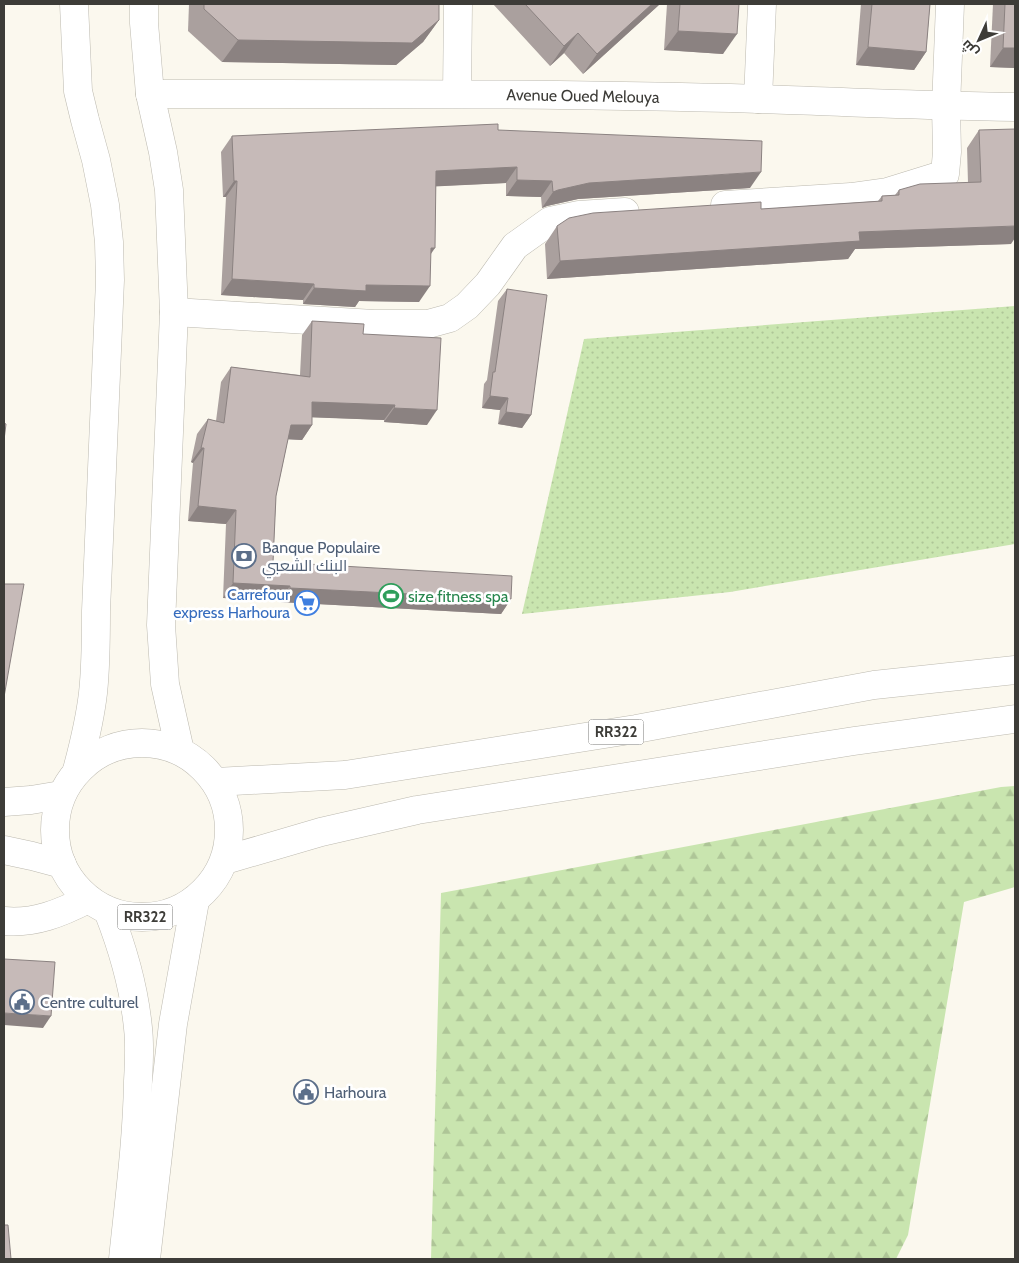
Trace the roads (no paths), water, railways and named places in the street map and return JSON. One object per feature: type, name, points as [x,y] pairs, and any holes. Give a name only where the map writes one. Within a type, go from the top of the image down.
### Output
[{"type":"street","points":[[74,4],[78,91],[96,160],[105,205],[109,242],[110,280],[96,611],[96,652],[93,694],[87,732],[77,770]]},
{"type":"street","points":[[144,4],[150,94],[169,190],[174,312],[161,625],[164,684],[180,751]]},
{"type":"street","points":[[457,94],[458,4]]},
{"type":"street","points":[[758,99],[762,4]]},
{"type":"street","points":[[706,206],[851,197],[887,192],[945,174],[950,4]]},
{"type":"street","name":"Avenue Oued Melouya","points":[[150,94],[457,94],[758,99],[1015,107]]},
{"type":"street","points":[[174,312],[374,324],[428,324],[450,318],[467,306],[488,284],[515,246],[550,221],[579,215],[647,210]]},
{"type":"street","name":"RR322","points":[[216,782],[345,775],[636,729],[874,685],[1015,670]]},
{"type":"street","points":[[225,860],[321,832],[417,810],[854,741],[1015,719]]},
{"type":"street","name":"RR322","points":[[137,742],[159,744],[180,751],[200,764],[216,782],[227,807],[230,833],[225,860],[213,883],[195,901],[175,912],[152,918],[129,917],[98,905],[72,883],[62,864],[55,842],[55,818],[61,795],[77,770],[94,756],[115,746],[137,742]]},
{"type":"street","points":[[4,802],[61,795]]},
{"type":"street","points":[[4,850],[62,864]]},
{"type":"street","points":[[146,1259],[173,1024],[195,901]]},
{"type":"street","points":[[4,921],[31,920],[51,916],[70,908],[98,905],[119,938],[128,968],[138,1029],[138,1095],[135,1142],[123,1259]]},
{"type":"place","name":"Banque Populaire البنك الشعبي","points":[[244,556]]},
{"type":"place","name":"size fitness spa","points":[[391,596]]},
{"type":"place","name":"Carrefour express Harhoura","points":[[307,603]]},
{"type":"place","name":"Centre culturel","points":[[22,1002]]},
{"type":"place","name":"Harhoura","points":[[306,1092]]}]
